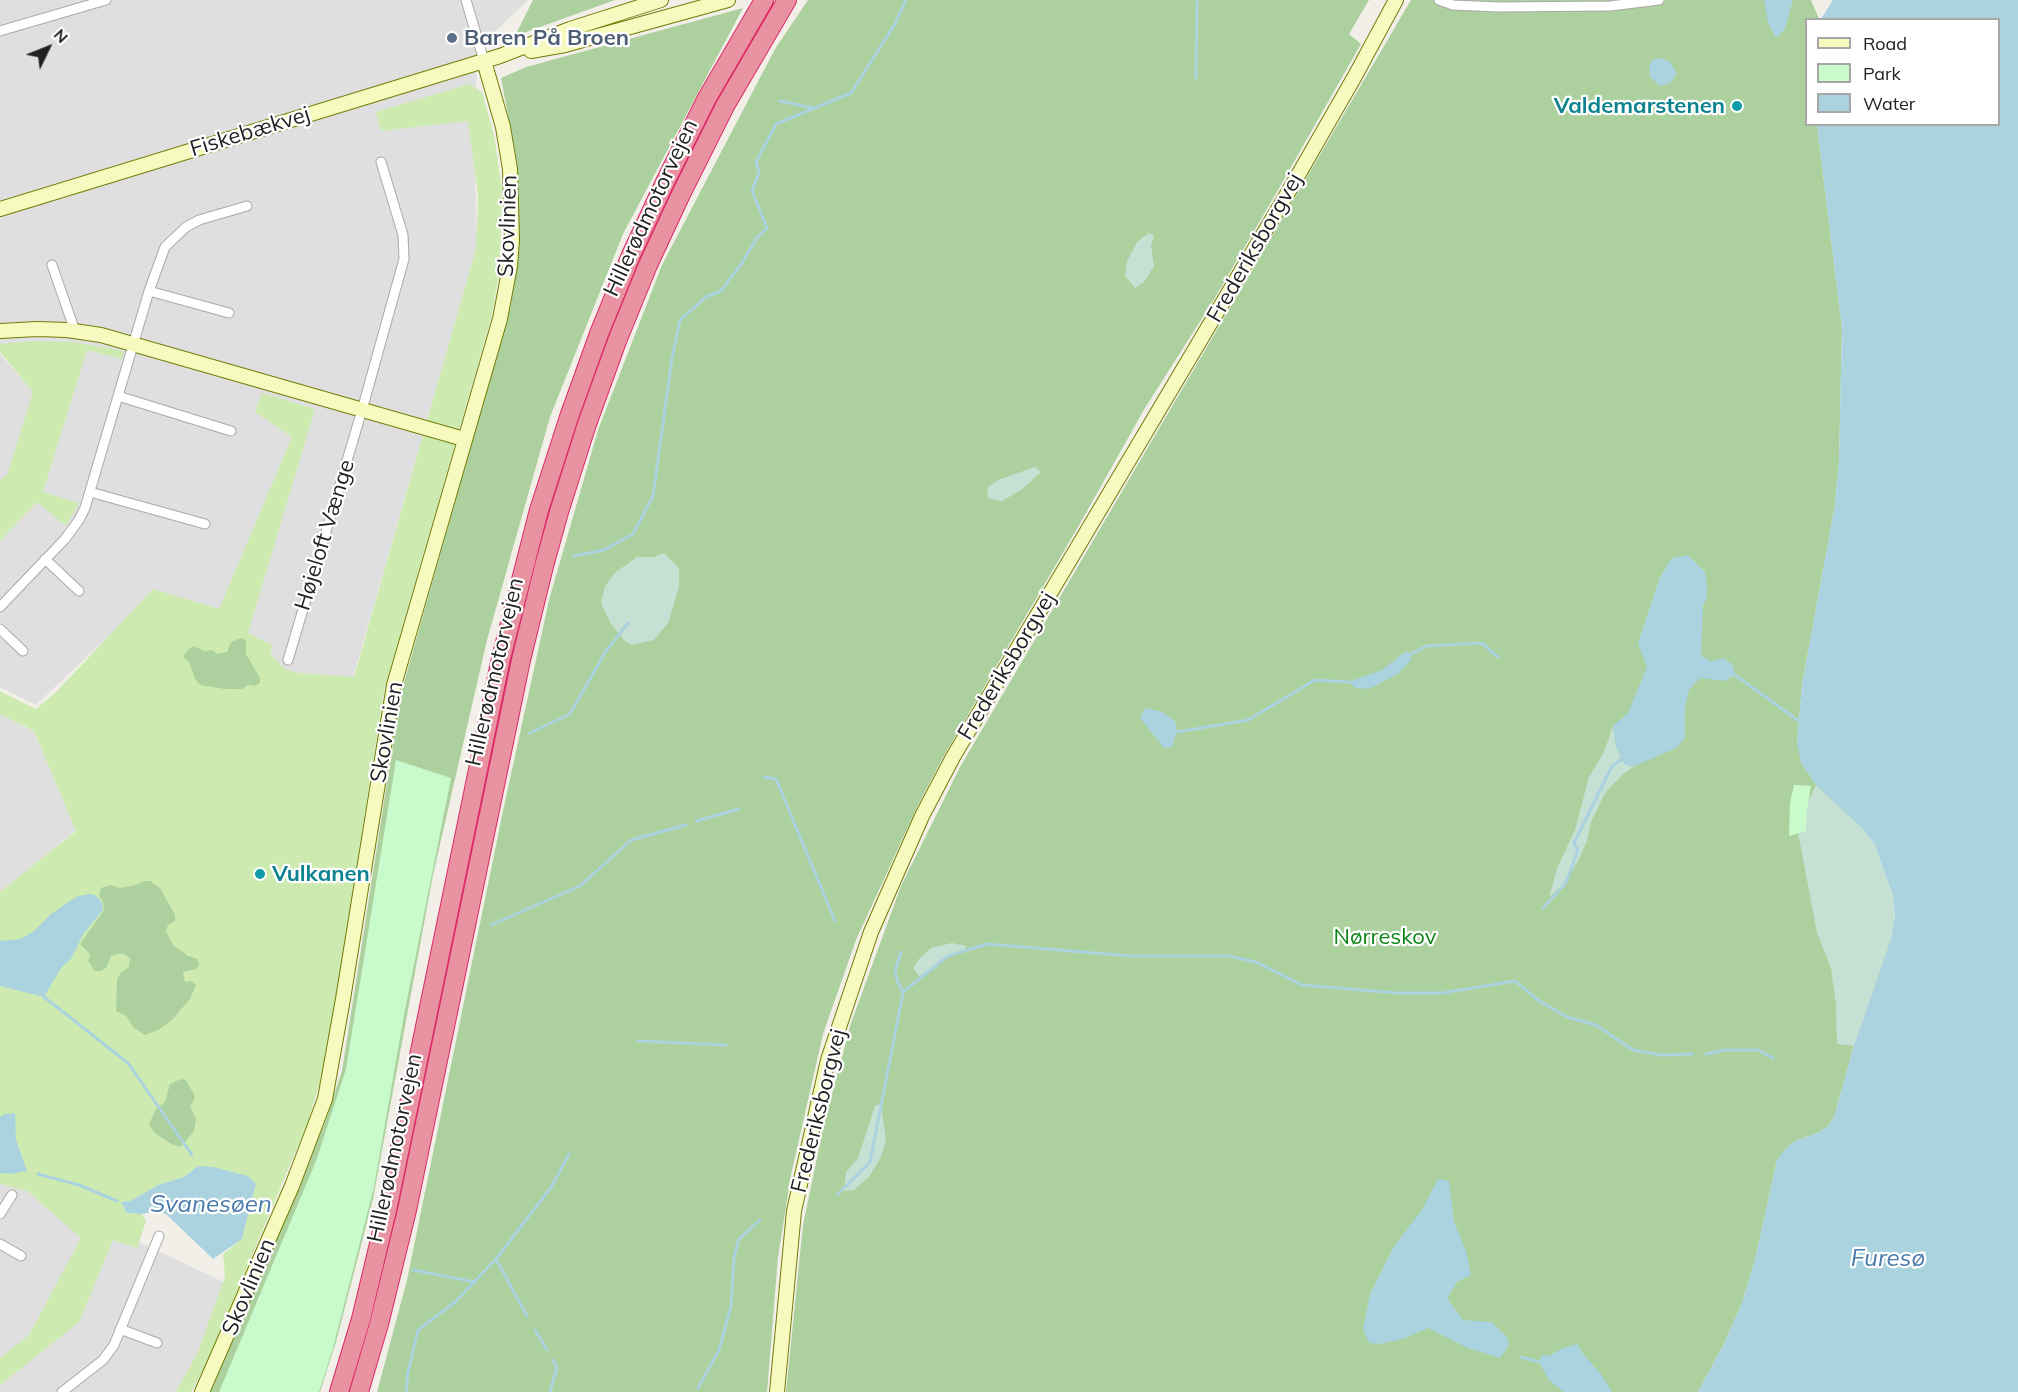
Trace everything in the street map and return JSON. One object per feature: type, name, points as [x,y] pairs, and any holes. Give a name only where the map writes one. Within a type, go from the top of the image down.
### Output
[{"type":"highway","name":"Hillerødmotorvejen","points":[[359,1392],[380,1324],[408,1210],[521,660],[563,501],[598,393],[648,265],[725,106],[786,1]]},
{"type":"highway","name":"Hillerødmotorvejen","points":[[339,1392],[361,1319],[388,1206],[498,670],[539,510],[600,331],[631,255],[707,98],[761,5]]},
{"type":"street","points":[[0,31],[79,4],[106,0]]},
{"type":"street","points":[[466,0],[484,61]]},
{"type":"street","name":"Fiskebækvej","points":[[0,209],[500,56],[570,29],[661,0]]},
{"type":"street","name":"Fiskebækvej","points":[[500,56],[565,45],[728,0]]},
{"type":"street","name":"Frederiksborgvej","points":[[777,1392],[794,1211],[828,1060],[871,932],[922,816],[953,757],[1316,145],[1396,0]]},
{"type":"street","points":[[1439,0],[1453,5],[1499,7],[1610,6],[1659,0]]},
{"type":"street","name":"Skovlinien","points":[[202,1392],[292,1186],[325,1099],[344,999],[394,685],[500,319],[510,266],[513,215],[510,169],[503,127],[484,61]]},
{"type":"street","name":"Højeloft Vænge","points":[[288,660],[404,259],[403,235],[381,162]]},
{"type":"street","points":[[0,607],[65,539],[79,520],[90,492],[149,291],[165,247],[186,227],[199,220],[248,206]]},
{"type":"street","points":[[52,266],[75,331]]},
{"type":"street","points":[[149,291],[229,313]]},
{"type":"street","points":[[0,331],[38,329],[75,331],[135,344],[465,439]]},
{"type":"street","points":[[118,396],[231,431]]},
{"type":"street","points":[[90,492],[205,524]]},
{"type":"street","points":[[45,559],[79,591]]},
{"type":"street","points":[[0,629],[23,651]]},
{"type":"street","points":[[0,1214],[12,1195]]},
{"type":"street","points":[[62,1392],[103,1360],[114,1345],[159,1236]]},
{"type":"street","points":[[0,1244],[21,1256]]},
{"type":"street","points":[[120,1329],[157,1343]]},
{"type":"street","points":[[72,1384],[79,1392]]},
{"type":"shaded area","points":[[0,0],[528,0],[478,48],[474,124],[477,248],[352,681],[281,670],[268,647],[155,592],[36,705],[0,687],[0,538],[44,490],[86,347],[0,347]]},
{"type":"shaded area","points":[[0,354],[35,394],[8,475],[0,481]]},
{"type":"shaded area","points":[[0,714],[34,732],[77,829],[0,894]]},
{"type":"shaded area","points":[[27,1180],[118,1232],[234,1287],[199,1380],[191,1392],[0,1392],[0,1181]]},
{"type":"green space","points":[[533,0],[615,0],[515,36]]},
{"type":"green space","points":[[808,0],[1369,0],[1349,34],[1361,44],[1213,301],[1145,408],[942,759],[918,805],[856,940],[823,1034],[791,1175],[778,1257],[767,1392],[377,1392],[407,1280],[503,811],[549,600],[598,430],[662,265],[775,49]]},
{"type":"green space","name":"Nørreskov","points":[[1411,0],[1811,0],[1819,18],[1805,18],[1805,126],[1817,126],[1842,328],[1839,461],[1835,505],[1802,685],[1797,743],[1853,818],[1891,939],[1854,1046],[1834,1117],[1820,1132],[1795,1141],[1777,1160],[1755,1260],[1742,1303],[1725,1342],[1698,1392],[786,1392],[803,1225],[824,1124],[851,1023],[901,886],[960,767]]},
{"type":"green space","points":[[743,8],[623,234],[550,417],[487,640],[433,875],[373,1199],[336,1342],[320,1392],[210,1392],[324,1125],[342,1071],[401,693],[511,305],[518,255],[517,162],[501,78],[526,67]]},
{"type":"green space","points":[[469,84],[482,92],[494,135],[502,189],[500,269],[491,319],[384,691],[334,1010],[320,1082],[308,1122],[206,1365],[191,1392],[176,1392],[198,1352],[225,1276],[223,1254],[242,1239],[198,1166],[184,1177],[158,1185],[130,1201],[121,1202],[127,1213],[142,1214],[146,1221],[137,1248],[113,1240],[79,1322],[0,1385],[0,1358],[29,1335],[81,1238],[27,1191],[0,1184],[0,892],[76,831],[34,731],[0,714],[0,691],[36,709],[56,692],[153,589],[219,609],[292,437],[255,412],[262,393],[315,409],[248,633],[272,645],[271,655],[285,669],[299,673],[354,677],[476,249],[478,196],[468,121],[381,131],[376,112]]},
{"type":"green space","points":[[1149,233],[1154,236],[1151,246],[1154,266],[1144,282],[1135,288],[1125,276],[1127,261],[1137,242]]},
{"type":"green space","points":[[35,341],[73,342],[124,351],[122,359],[87,350],[43,492],[79,503],[66,526],[37,502],[0,541],[0,480],[7,475],[33,392],[0,352],[0,344]]},
{"type":"green space","points":[[1035,467],[1041,472],[1021,490],[1002,501],[988,498],[987,488],[998,480]]},
{"type":"green space","points":[[664,553],[679,568],[679,587],[668,623],[654,640],[632,645],[625,641],[611,624],[601,603],[605,586],[616,572],[637,557],[654,557]]},
{"type":"green space","points":[[241,638],[246,640],[246,654],[260,678],[260,683],[255,686],[248,685],[242,689],[200,685],[195,679],[189,662],[183,656],[189,649],[194,646],[204,651],[212,650],[217,654],[227,652],[231,642]]},
{"type":"green space","points":[[1613,726],[1616,747],[1624,763],[1633,767],[1605,793],[1591,822],[1587,841],[1578,861],[1562,886],[1549,897],[1558,866],[1575,830],[1589,777],[1604,752]]},
{"type":"green space","points":[[396,760],[451,778],[404,1015],[374,1187],[333,1348],[319,1392],[219,1392],[316,1161],[346,1069]]},
{"type":"green space","points":[[1794,785],[1811,786],[1806,831],[1789,836],[1790,803]]},
{"type":"green space","points":[[1816,785],[1864,830],[1875,845],[1893,896],[1895,916],[1891,939],[1854,1046],[1837,1044],[1836,1005],[1831,968],[1817,933],[1797,827]]},
{"type":"green space","points":[[150,881],[160,888],[175,915],[175,921],[168,925],[166,931],[173,945],[188,956],[198,959],[199,965],[196,969],[183,972],[185,982],[191,981],[196,985],[190,999],[172,1020],[158,1030],[145,1035],[134,1028],[126,1016],[116,1011],[117,979],[129,967],[130,958],[123,954],[111,956],[106,968],[95,971],[88,961],[90,954],[80,944],[104,910],[99,896],[101,888],[110,885],[120,888]]},
{"type":"green space","points":[[952,943],[966,946],[963,952],[949,955],[935,969],[919,976],[913,968],[919,959],[931,948]]},
{"type":"green space","points":[[181,1079],[186,1080],[195,1096],[190,1106],[196,1119],[194,1131],[181,1147],[162,1138],[149,1124],[156,1109],[165,1102],[170,1084]]},
{"type":"green space","points":[[881,1104],[886,1140],[880,1159],[869,1177],[854,1190],[844,1191],[846,1172],[858,1158],[875,1106]]},
{"type":"water","points":[[1764,0],[1793,0],[1785,29],[1776,38],[1768,23]]},
{"type":"water","name":"Furesø","points":[[1833,0],[2018,0],[2018,1392],[1698,1392],[1725,1342],[1742,1303],[1755,1260],[1777,1160],[1795,1141],[1820,1132],[1834,1117],[1854,1046],[1891,939],[1895,916],[1893,896],[1875,845],[1864,830],[1816,785],[1801,763],[1797,743],[1802,685],[1835,505],[1839,461],[1842,328],[1817,126],[2000,126],[2000,18],[1822,18]]},
{"type":"water","points":[[1659,58],[1669,61],[1677,73],[1670,83],[1660,86],[1650,77],[1649,68],[1652,60]]},
{"type":"water","points":[[1688,555],[1705,572],[1707,586],[1707,597],[1703,606],[1701,656],[1711,661],[1724,658],[1732,664],[1735,675],[1724,681],[1700,678],[1689,690],[1685,707],[1685,738],[1676,748],[1633,767],[1624,764],[1616,747],[1613,726],[1628,713],[1647,667],[1638,643],[1660,577],[1672,558]]},
{"type":"water","points":[[1406,651],[1411,654],[1411,660],[1398,674],[1369,689],[1356,688],[1348,682],[1382,670]]},
{"type":"water","points":[[1145,708],[1162,712],[1175,721],[1177,732],[1172,747],[1164,748],[1140,718]]},
{"type":"water","points":[[90,894],[95,895],[102,902],[103,910],[84,933],[71,959],[61,968],[44,997],[0,986],[0,941],[20,939],[33,932],[51,914],[71,900]]},
{"type":"water","points":[[15,1113],[16,1140],[27,1171],[11,1174],[0,1173],[0,1117],[4,1114]]},
{"type":"water","name":"Svanesøen","points":[[198,1166],[213,1167],[248,1176],[256,1184],[242,1239],[213,1259],[166,1214],[155,1211],[142,1214],[127,1213],[121,1202],[130,1201],[158,1185],[184,1177]]},
{"type":"water","points":[[1438,1179],[1449,1181],[1454,1222],[1466,1251],[1471,1275],[1457,1282],[1447,1298],[1463,1320],[1492,1322],[1507,1337],[1509,1345],[1500,1358],[1468,1348],[1428,1328],[1403,1339],[1380,1344],[1369,1343],[1363,1329],[1370,1294],[1394,1246],[1422,1210]]},
{"type":"water","points":[[1577,1344],[1612,1392],[1564,1392],[1549,1380],[1539,1362],[1542,1355],[1549,1356],[1563,1348]]},
{"type":"waterway","points":[[574,556],[604,550],[633,534],[653,496],[672,358],[680,320],[706,297],[721,291],[756,239],[767,228],[752,191],[759,173],[756,162],[776,124],[851,93],[895,24],[906,0]]},
{"type":"waterway","points":[[1196,78],[1197,0]]},
{"type":"waterway","points":[[780,101],[813,108]]},
{"type":"waterway","points":[[530,733],[570,714],[606,651],[628,623]]},
{"type":"waterway","points":[[1411,654],[1426,646],[1482,643],[1498,657]]},
{"type":"waterway","points":[[1735,675],[1799,721]]},
{"type":"waterway","points":[[1177,732],[1248,720],[1315,680],[1348,682]]},
{"type":"waterway","points":[[1543,908],[1566,883],[1578,850],[1574,843],[1612,766],[1622,759]]},
{"type":"waterway","points":[[764,777],[776,779],[835,921]]},
{"type":"waterway","points":[[696,821],[739,809]]},
{"type":"waterway","points":[[491,925],[580,886],[631,840],[686,825]]},
{"type":"waterway","points":[[901,952],[895,971],[903,992],[948,956],[987,944],[1131,956],[1228,956],[1256,962],[1302,985],[1397,993],[1442,993],[1515,981],[1538,1000],[1567,1017],[1596,1025],[1633,1050],[1661,1055],[1692,1054]]},
{"type":"waterway","points":[[838,1194],[870,1162],[903,993]]},
{"type":"waterway","points":[[44,997],[128,1063],[192,1155]]},
{"type":"waterway","points":[[638,1041],[726,1045]]},
{"type":"waterway","points":[[1706,1054],[1724,1050],[1758,1050],[1773,1058]]},
{"type":"waterway","points":[[406,1392],[408,1372],[418,1330],[455,1302],[496,1259],[552,1186],[569,1154]]},
{"type":"waterway","points":[[38,1174],[79,1185],[117,1201]]},
{"type":"waterway","points":[[698,1388],[719,1350],[731,1306],[734,1257],[739,1239],[760,1220]]},
{"type":"waterway","points":[[496,1259],[527,1316]]},
{"type":"waterway","points":[[413,1270],[475,1282]]},
{"type":"waterway","points":[[535,1330],[547,1350]]},
{"type":"waterway","points":[[1521,1357],[1539,1362]]},
{"type":"waterway","points":[[550,1392],[557,1367],[553,1360]]},
{"type":"place","name":"Baren På Broen","points":[[452,38]]},
{"type":"place","name":"Valdemarstenen","points":[[1737,106]]},
{"type":"place","name":"Vulkanen","points":[[260,874]]}]
